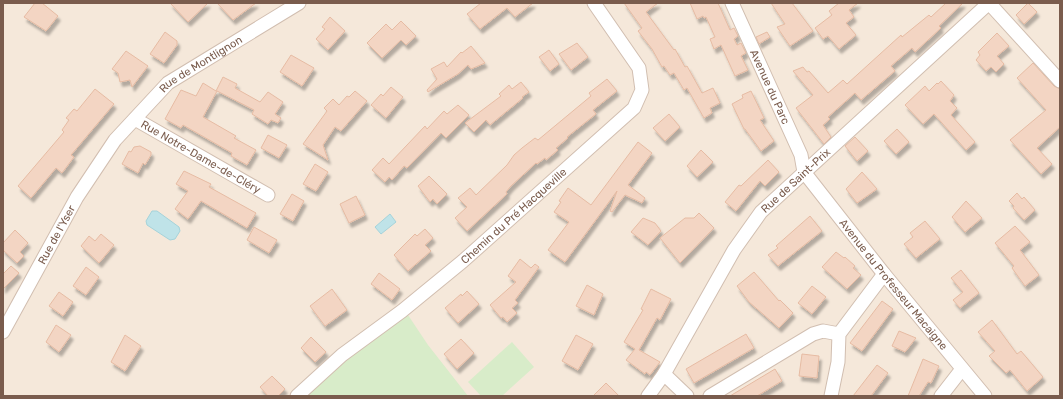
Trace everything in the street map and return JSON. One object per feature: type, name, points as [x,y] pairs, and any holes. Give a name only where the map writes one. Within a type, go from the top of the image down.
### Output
[{"type":"street","name":"Rue de Montlignon","points":[[115,140],[168,83],[299,3]]},
{"type":"street","name":"Chemin du Pré Hacqueville","points":[[297,396],[342,355],[402,311],[463,261],[634,108],[642,90],[639,68],[594,3]]},
{"type":"street","name":"Avenue du Parc","points":[[732,3],[801,155],[804,172]]},
{"type":"street","name":"Rue de Saint-Prix","points":[[648,396],[664,374],[734,250],[761,212],[989,3],[1060,81]]},
{"type":"street","name":"Rue Notre-Dame-de-Cléry","points":[[134,120],[268,195]]},
{"type":"street","name":"Rue de l'Yser","points":[[3,332],[77,197],[115,140]]},
{"type":"street","name":"Avenue du Professeur Macaigne","points":[[804,172],[884,274],[985,396]]},
{"type":"street","points":[[831,396],[838,362],[839,334],[884,274]]},
{"type":"street","points":[[710,396],[813,334],[823,331],[839,334]]},
{"type":"street","points":[[941,396],[962,369]]},
{"type":"street","points":[[664,374],[687,396]]},
{"type":"shaded area","points":[[3,3],[1060,3],[1060,396],[3,396]]},
{"type":"green space","points":[[406,312],[428,345],[468,396],[304,396],[344,359]]},
{"type":"green space","points":[[512,342],[534,367],[502,396],[481,396],[468,382]]},
{"type":"water","points":[[152,211],[157,211],[179,227],[180,231],[175,239],[170,240],[147,225],[146,221]]},
{"type":"water","points":[[390,214],[396,222],[381,234],[375,227]]},
{"type":"building","points":[[35,3],[42,3],[58,16],[46,31],[24,17]]},
{"type":"building","points":[[170,3],[208,3],[188,22]]},
{"type":"building","points":[[217,3],[256,3],[233,20]]},
{"type":"building","points":[[481,3],[533,3],[515,17],[507,8],[480,29],[467,14]]},
{"type":"building","points":[[624,3],[658,3],[646,12],[674,50],[675,49],[685,67],[687,66],[702,93],[713,88],[720,103],[710,108],[712,113],[704,118],[687,88],[684,90],[674,73],[670,75],[664,66],[662,67],[652,49],[638,31],[642,28]]},
{"type":"building","points":[[690,3],[718,3],[730,30],[734,28],[738,36],[734,39],[737,45],[741,43],[746,53],[741,56],[748,70],[735,76],[721,45],[714,49],[710,39],[715,37],[706,17],[704,18],[703,16],[697,19]]},
{"type":"building","points":[[771,3],[792,3],[813,31],[790,46],[777,27],[785,24]]},
{"type":"building","points":[[839,3],[858,3],[849,10],[854,17],[846,23],[856,35],[839,49],[828,36],[823,39],[815,28],[832,15],[829,11]]},
{"type":"building","points":[[946,3],[963,3],[939,26],[941,28],[915,52],[912,48],[891,66],[895,71],[861,100],[855,93],[828,117],[830,119],[823,125],[831,137],[824,144],[796,108],[813,95],[793,71],[803,67],[807,72],[809,71],[828,93],[843,80],[847,84],[901,35],[902,37],[929,15],[931,17]]},
{"type":"building","points":[[1028,3],[1037,12],[1024,24],[1016,15]]},
{"type":"building","points":[[330,17],[345,31],[328,50],[316,39],[325,29],[322,27]]},
{"type":"building","points":[[401,21],[416,36],[406,45],[401,40],[382,58],[367,43],[386,24],[392,30]]},
{"type":"building","points":[[165,32],[177,41],[177,45],[164,63],[150,54]]},
{"type":"building","points":[[767,32],[770,37],[759,44],[756,37]]},
{"type":"building","points":[[997,33],[1009,46],[997,56],[1004,64],[996,72],[991,67],[986,71],[976,60],[980,55],[978,52]]},
{"type":"building","points":[[577,43],[588,57],[571,70],[559,54]]},
{"type":"building","points":[[471,46],[485,63],[471,69],[468,65],[458,74],[428,92],[427,90],[437,79],[431,69],[444,62],[447,67],[461,52],[462,53]]},
{"type":"building","points":[[549,50],[559,64],[550,71],[539,57]]},
{"type":"building","points":[[126,51],[148,66],[132,87],[130,80],[120,82],[118,73],[112,69]]},
{"type":"building","points":[[291,55],[314,68],[302,86],[280,72]]},
{"type":"building","points":[[1033,63],[1054,86],[1060,89],[1060,127],[1037,148],[1052,164],[1041,174],[1010,140],[1046,110],[1017,78]]},
{"type":"building","points":[[223,77],[237,84],[235,88],[260,102],[268,92],[283,102],[275,114],[281,118],[278,123],[271,120],[268,124],[252,114],[254,110],[217,91],[203,117],[236,136],[234,138],[256,150],[247,165],[231,156],[232,153],[183,125],[181,128],[165,119],[181,90],[196,96],[203,83],[216,91]]},
{"type":"building","points":[[607,79],[617,91],[593,110],[596,114],[567,137],[568,138],[556,148],[558,150],[546,160],[545,158],[537,164],[536,163],[511,186],[506,192],[507,194],[467,231],[455,218],[467,207],[458,198],[470,188],[476,195],[507,165],[514,155],[535,138],[538,140],[591,96],[589,93]]},
{"type":"building","points":[[941,81],[954,95],[950,101],[957,108],[951,115],[975,142],[966,150],[934,114],[923,124],[905,105],[925,86],[929,91]]},
{"type":"building","points":[[521,82],[529,92],[490,125],[486,120],[474,132],[465,123],[501,96],[499,94],[509,85],[512,89]]},
{"type":"building","points":[[391,87],[403,97],[386,118],[371,105],[381,94],[383,96]]},
{"type":"building","points":[[95,89],[114,104],[71,155],[74,157],[62,173],[56,168],[31,198],[18,186],[64,132],[62,130],[69,120],[66,118],[74,109],[77,111]]},
{"type":"building","points":[[355,91],[367,101],[341,131],[335,127],[323,145],[328,160],[303,144],[327,111],[324,108],[333,99],[339,105],[347,96],[349,97]]},
{"type":"building","points":[[751,91],[764,118],[760,120],[774,141],[761,151],[744,129],[732,104],[743,98],[742,95]]},
{"type":"building","points":[[458,105],[469,115],[446,138],[441,133],[407,168],[404,166],[392,180],[389,177],[385,182],[372,170],[383,158],[389,164],[425,126],[427,129],[444,111],[447,114]]},
{"type":"building","points":[[669,114],[680,127],[665,141],[653,128]]},
{"type":"building","points":[[897,129],[909,142],[896,154],[884,141]]},
{"type":"building","points":[[268,135],[287,145],[279,158],[261,148]]},
{"type":"building","points":[[855,137],[868,151],[857,161],[845,146]]},
{"type":"building","points":[[638,142],[652,153],[628,185],[645,198],[642,203],[625,195],[612,212],[610,211],[617,191],[565,262],[548,250],[569,222],[554,212],[561,202],[559,201],[568,188],[591,205]]},
{"type":"building","points":[[140,146],[151,152],[151,155],[145,165],[143,163],[138,173],[122,164],[129,151],[131,152],[134,147]]},
{"type":"building","points":[[701,150],[713,162],[697,177],[687,166]]},
{"type":"building","points":[[768,160],[779,172],[765,186],[760,181],[736,211],[725,202],[739,185],[741,186]]},
{"type":"building","points":[[315,164],[328,172],[316,191],[303,184]]},
{"type":"building","points":[[184,171],[211,184],[209,187],[256,213],[247,228],[201,201],[188,219],[175,209],[188,191],[176,184]]},
{"type":"building","points":[[862,172],[877,189],[857,203],[846,189]]},
{"type":"building","points":[[429,176],[447,194],[437,204],[433,199],[430,202],[418,186]]},
{"type":"building","points":[[1017,193],[1022,199],[1024,197],[1035,210],[1024,220],[1009,201]]},
{"type":"building","points":[[292,194],[304,201],[293,221],[280,214]]},
{"type":"building","points":[[356,196],[365,215],[349,223],[340,204]]},
{"type":"building","points":[[966,201],[982,218],[965,232],[952,217]]},
{"type":"building","points":[[699,213],[714,228],[680,263],[660,238],[685,218],[694,218]]},
{"type":"building","points":[[810,216],[822,231],[778,266],[768,255],[778,248],[776,246]]},
{"type":"building","points":[[643,218],[655,223],[661,231],[648,245],[631,232]]},
{"type":"building","points":[[925,221],[940,239],[916,258],[904,244],[913,237],[910,233]]},
{"type":"building","points":[[1015,226],[1030,242],[1020,250],[1039,275],[1025,286],[1012,268],[1014,266],[995,243]]},
{"type":"building","points":[[254,227],[277,240],[269,253],[247,240]]},
{"type":"building","points":[[425,229],[433,238],[425,245],[431,251],[408,271],[394,255],[415,234],[417,236]]},
{"type":"building","points":[[15,230],[28,243],[20,252],[24,256],[17,263],[3,250],[3,243]]},
{"type":"building","points":[[101,234],[114,245],[99,263],[81,246],[89,236],[95,241]]},
{"type":"building","points":[[836,252],[844,258],[845,257],[855,266],[853,268],[861,275],[847,289],[822,267]]},
{"type":"building","points":[[520,259],[531,268],[535,264],[539,267],[515,300],[518,303],[512,308],[517,313],[507,322],[503,317],[501,318],[490,305],[516,282],[508,276]]},
{"type":"building","points":[[11,266],[19,273],[3,289],[3,274]]},
{"type":"building","points":[[86,267],[99,277],[86,295],[73,286]]},
{"type":"building","points":[[961,270],[979,293],[960,308],[953,300],[963,292],[951,278]]},
{"type":"building","points":[[754,272],[779,301],[780,300],[793,313],[779,328],[749,302],[737,286]]},
{"type":"building","points":[[379,273],[400,289],[392,300],[371,284]]},
{"type":"building","points":[[587,285],[603,294],[594,315],[576,306]]},
{"type":"building","points":[[812,286],[826,297],[812,314],[798,303]]},
{"type":"building","points":[[332,289],[347,310],[325,326],[310,306]]},
{"type":"building","points":[[651,289],[671,299],[660,320],[657,318],[639,350],[660,362],[650,375],[646,372],[645,374],[626,360],[635,349],[624,342],[643,310],[641,309]]},
{"type":"building","points":[[467,291],[479,304],[458,323],[445,308],[461,294],[462,296]]},
{"type":"building","points":[[59,292],[73,302],[63,316],[49,306]]},
{"type":"building","points":[[882,301],[893,309],[862,351],[850,343]]},
{"type":"building","points":[[992,320],[1017,354],[1021,351],[1043,377],[1027,391],[1010,370],[1006,373],[989,356],[995,351],[978,332]]},
{"type":"building","points":[[56,325],[71,335],[59,352],[46,342]]},
{"type":"building","points":[[899,331],[916,338],[905,352],[892,346]]},
{"type":"building","points":[[746,334],[754,348],[694,383],[686,369]]},
{"type":"building","points":[[125,335],[141,346],[125,371],[111,362]]},
{"type":"building","points":[[576,335],[593,344],[578,370],[562,361]]},
{"type":"building","points":[[311,337],[326,352],[315,362],[301,348]]},
{"type":"building","points":[[461,339],[474,353],[457,369],[444,354]]},
{"type":"building","points":[[802,354],[819,356],[817,378],[799,376]]},
{"type":"building","points":[[923,359],[939,366],[931,383],[928,382],[919,396],[908,396]]},
{"type":"building","points":[[877,365],[888,373],[871,396],[853,396]]},
{"type":"building","points":[[775,369],[782,381],[757,396],[730,396]]},
{"type":"building","points":[[272,376],[285,389],[278,396],[268,396],[260,387]]},
{"type":"building","points":[[606,383],[619,396],[593,396]]}]
